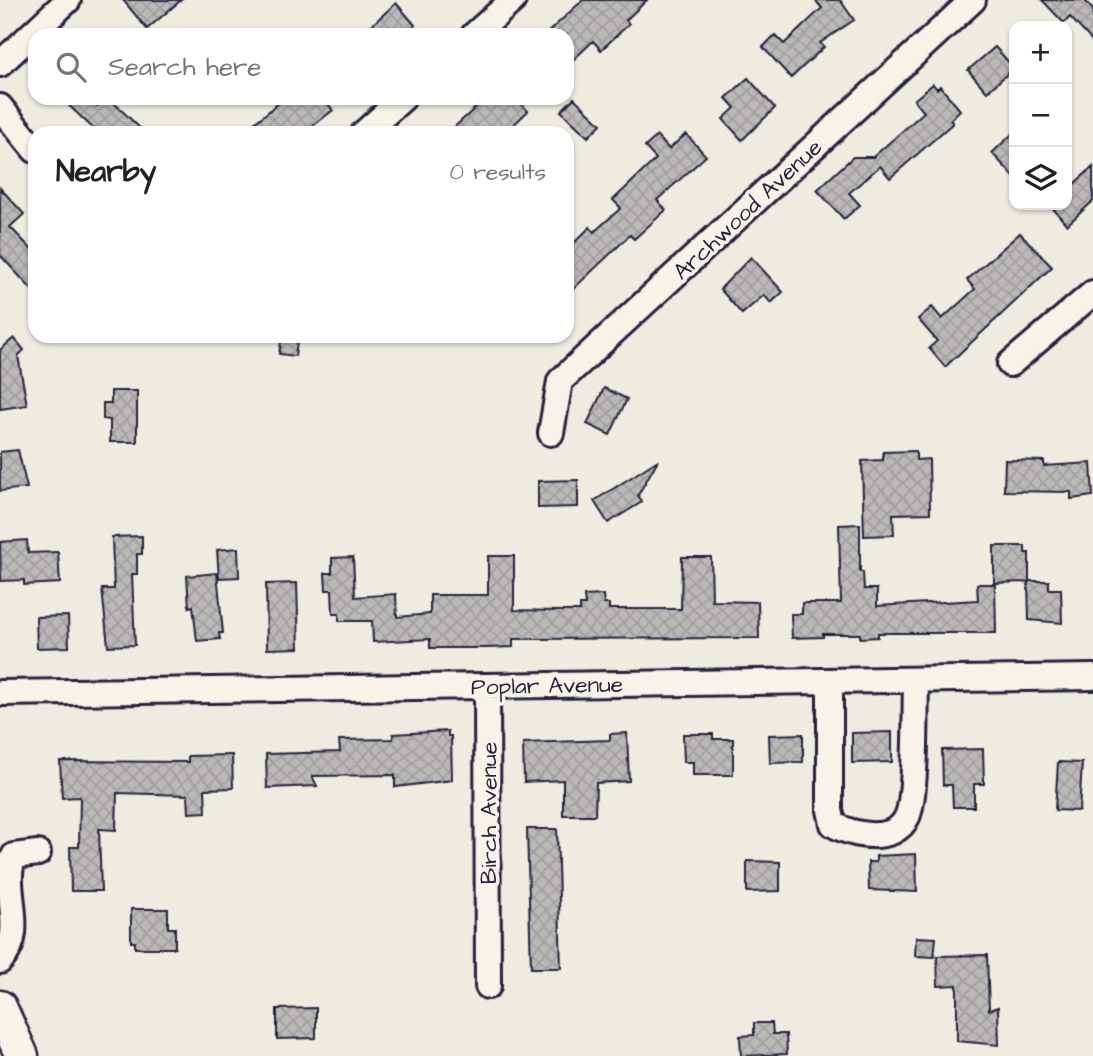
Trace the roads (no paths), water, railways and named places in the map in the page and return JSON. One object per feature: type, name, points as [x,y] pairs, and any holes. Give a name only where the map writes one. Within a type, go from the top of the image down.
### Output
[{"type":"main road","points":[[0,1007],[22,1056]]},
{"type":"street","points":[[38,28],[68,0]]},
{"type":"street","points":[[482,28],[513,0]]},
{"type":"street","name":"Archwood Avenue","points":[[551,433],[560,382],[972,0]]},
{"type":"street","points":[[0,64],[28,38]]},
{"type":"street","points":[[372,126],[395,105]]},
{"type":"street","points":[[0,107],[28,141]]},
{"type":"street","points":[[1010,364],[1093,293]]},
{"type":"street","name":"Poplar Avenue","points":[[0,693],[1093,677]]},
{"type":"street","points":[[830,681],[830,810],[834,824],[845,831],[872,835],[897,828],[907,818],[912,795],[916,680]]},
{"type":"street","name":"Birch Avenue","points":[[487,686],[488,986]]},
{"type":"street","points":[[0,961],[7,954],[12,929],[8,866],[14,856],[38,853]]}]
